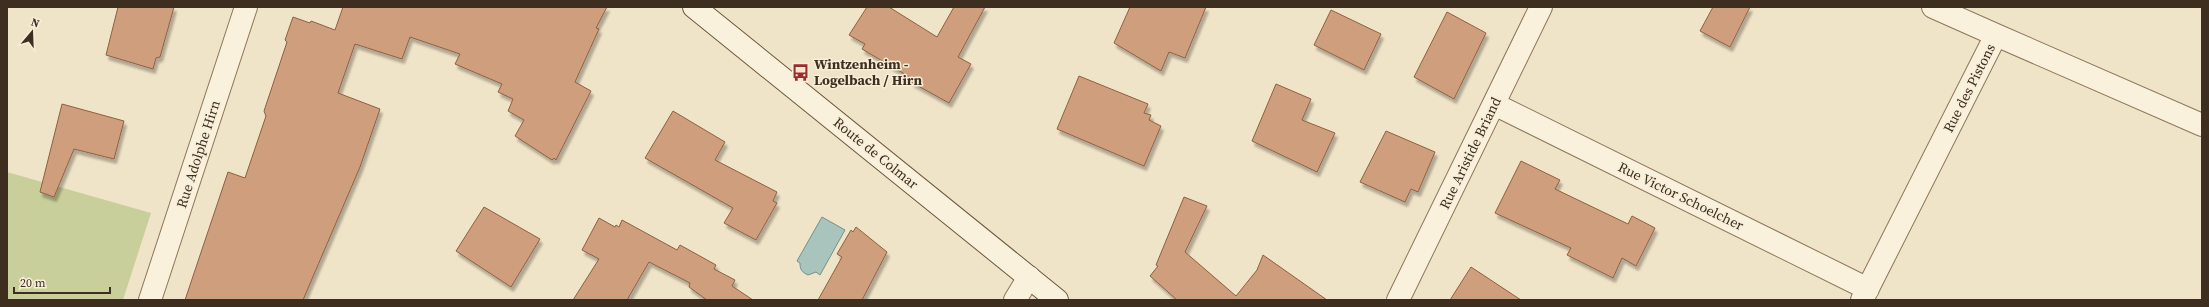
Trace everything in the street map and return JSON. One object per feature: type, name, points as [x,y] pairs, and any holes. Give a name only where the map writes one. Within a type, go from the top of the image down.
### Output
[{"type":"street","name":"Rue Adolphe Hirn","points":[[150,300],[246,7]]},
{"type":"street","name":"Route de Colmar","points":[[694,7],[1057,300]]},
{"type":"street","name":"Rue Aristide Briand","points":[[1398,300],[1541,7]]},
{"type":"street","points":[[1933,7],[1996,34]]},
{"type":"street","name":"Rue des Pistons","points":[[1865,294],[1996,34],[2202,125]]},
{"type":"street","name":"Rue Victor Schoelcher","points":[[1494,104],[1865,294]]},
{"type":"street","points":[[1015,300],[1029,277]]},
{"type":"green space","points":[[7,172],[151,213],[123,300],[7,300]]},
{"type":"water","points":[[822,217],[845,230],[820,275],[816,272],[808,275],[804,273],[800,267],[800,263],[797,261]]},
{"type":"building","points":[[118,7],[174,7],[160,57],[156,58],[153,69],[106,55]]},
{"type":"building","points":[[343,7],[607,7],[596,28],[599,29],[575,82],[591,91],[556,160],[554,158],[552,160],[515,136],[524,120],[508,111],[513,99],[498,92],[502,84],[455,64],[460,54],[410,37],[402,59],[355,44],[338,93],[380,109],[360,167],[303,300],[185,300],[228,172],[245,178],[266,116],[264,111],[287,42],[285,40],[293,17],[310,23],[311,21],[335,30]]},
{"type":"building","points":[[867,7],[889,7],[937,37],[954,7],[985,7],[958,57],[971,64],[949,103],[911,82],[913,79],[862,49],[865,44],[849,35]]},
{"type":"building","points":[[1130,7],[1206,7],[1185,58],[1169,52],[1161,71],[1114,43]]},
{"type":"building","points":[[1713,7],[1750,7],[1730,47],[1700,31]]},
{"type":"building","points":[[1331,10],[1381,34],[1364,70],[1314,45]]},
{"type":"building","points":[[1447,12],[1486,33],[1454,99],[1414,77]]},
{"type":"building","points":[[1079,76],[1148,104],[1144,113],[1151,115],[1149,120],[1161,126],[1144,166],[1057,129]]},
{"type":"building","points":[[1276,84],[1311,99],[1302,120],[1335,133],[1317,172],[1252,141]]},
{"type":"building","points":[[62,104],[124,121],[114,159],[74,149],[54,197],[40,192]]},
{"type":"building","points":[[673,111],[725,142],[715,160],[777,192],[773,201],[777,203],[756,240],[724,223],[733,208],[645,158]]},
{"type":"building","points":[[1386,131],[1435,152],[1418,192],[1411,189],[1405,202],[1360,182]]},
{"type":"building","points":[[1521,161],[1560,180],[1555,189],[1628,224],[1632,216],[1655,228],[1636,266],[1622,258],[1613,278],[1567,255],[1571,248],[1495,213]]},
{"type":"building","points":[[1184,197],[1207,206],[1185,252],[1236,296],[1257,270],[1263,255],[1327,300],[1177,300],[1150,276],[1158,266],[1156,265]]},
{"type":"building","points":[[484,207],[540,239],[511,287],[456,251]]},
{"type":"building","points":[[599,218],[615,227],[616,225],[619,227],[622,220],[677,250],[680,245],[716,265],[714,269],[735,280],[732,286],[753,300],[707,300],[689,287],[690,283],[649,262],[627,300],[573,300],[599,259],[582,250]]},
{"type":"building","points":[[856,227],[887,252],[862,300],[818,300],[842,257],[837,254],[851,230],[853,232]]},
{"type":"building","points":[[1471,267],[1521,300],[1450,300]]},
{"type":"place","name":"Wintzenheim - Logelbach / Hirn","points":[[801,72]]}]
